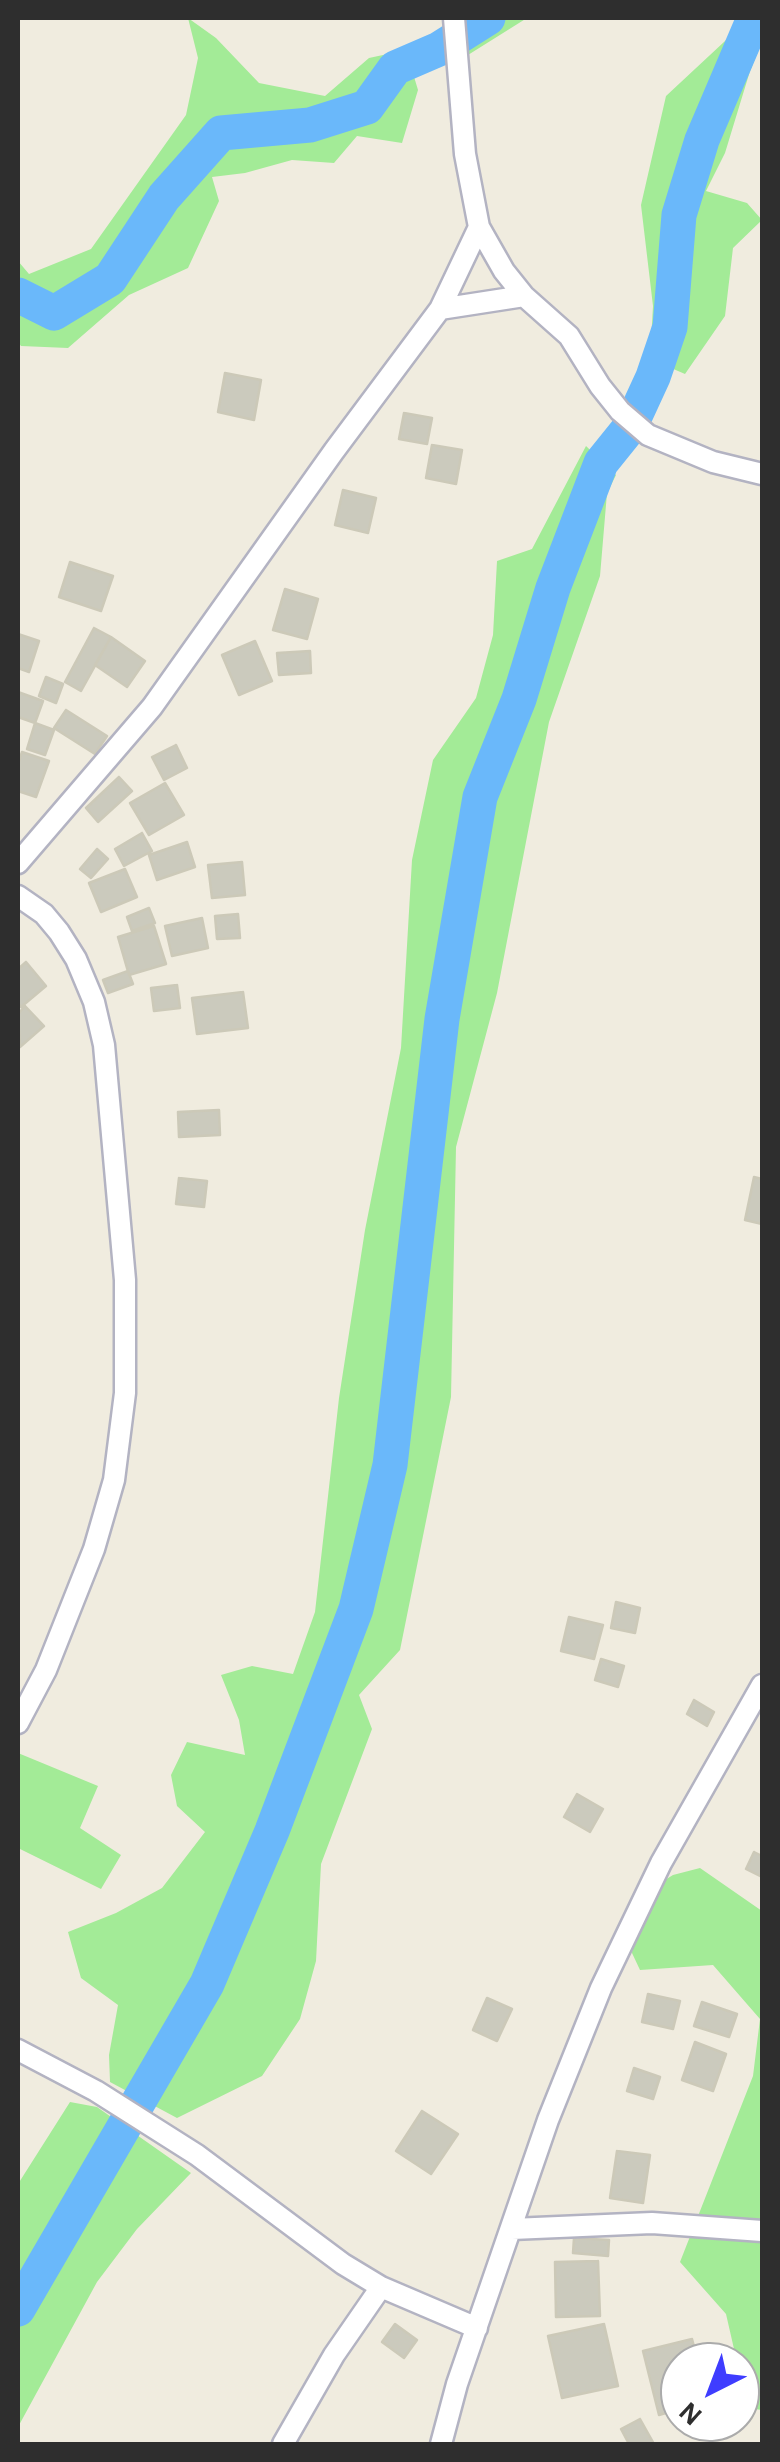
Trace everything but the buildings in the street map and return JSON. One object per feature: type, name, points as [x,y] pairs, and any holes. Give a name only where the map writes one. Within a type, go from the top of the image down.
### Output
[{"type":"street","points":[[454,18],[465,154],[478,226],[504,270],[524,296],[570,336],[600,386],[648,436],[713,462],[762,474]]},
{"type":"street","points":[[18,863],[152,707],[440,308],[478,226]]},
{"type":"street","points":[[440,308],[524,296]]},
{"type":"street","points":[[18,896],[44,914],[76,958],[94,1002],[104,1044],[125,1280],[125,1394],[114,1480],[94,1549],[46,1670],[18,1724]]},
{"type":"street","points":[[441,2444],[548,2120],[616,1954],[661,1863],[762,1685]]},
{"type":"street","points":[[18,2050],[96,2091],[197,2155],[329,2254],[381,2286],[478,2328]]},
{"type":"street","points":[[512,2229],[652,2223],[762,2231]]},
{"type":"street","points":[[282,2444],[334,2354],[381,2286]]},
{"type":"green space","points":[[188,18],[216,38],[259,83],[325,96],[369,58],[406,50],[418,90],[402,143],[357,136],[334,163],[292,160],[212,177],[219,201],[188,268],[129,295],[68,348],[21,346],[18,261],[29,274],[91,249],[186,115],[198,58]]},
{"type":"green space","points":[[450,18],[527,18],[452,65]]},
{"type":"green space","points":[[742,18],[762,18],[762,42],[725,153],[706,191],[747,203],[762,220],[733,248],[725,316],[685,374],[650,359],[653,306],[641,205],[666,96],[739,28]]},
{"type":"green space","points":[[586,446],[616,475],[607,493],[600,576],[549,722],[497,993],[456,1147],[451,1397],[400,1650],[359,1695],[372,1729],[321,1864],[316,1961],[300,2019],[262,2076],[177,2118],[110,2082],[109,2055],[118,2005],[81,1978],[68,1932],[116,1913],[162,1888],[205,1832],[177,1806],[171,1775],[187,1742],[245,1755],[239,1720],[221,1675],[252,1666],[293,1674],[315,1612],[339,1398],[365,1230],[401,1048],[412,860],[433,760],[476,698],[493,635],[497,561],[532,549]]},
{"type":"green space","points":[[18,1753],[98,1786],[80,1828],[121,1855],[101,1889],[18,1848]]},
{"type":"green space","points":[[700,1868],[762,1911],[762,2410],[760,2342],[732,2342],[726,2314],[680,2262],[753,2076],[760,2019],[713,1965],[640,1970],[632,1953],[633,1933],[655,1886],[673,1875]]},
{"type":"green space","points":[[70,2102],[97,2107],[191,2173],[137,2229],[97,2282],[18,2427],[18,2184]]},
{"type":"waterway","points":[[18,295],[54,313],[110,279],[164,197],[221,133],[310,125],[367,107],[395,68],[439,49],[488,18]]},
{"type":"waterway","points":[[18,2309],[207,1984],[272,1831],[356,1609],[390,1465],[442,1019],[480,797],[519,699],[553,588],[601,463],[630,427],[653,377],[670,327],[679,215],[702,140],[754,18]]}]
